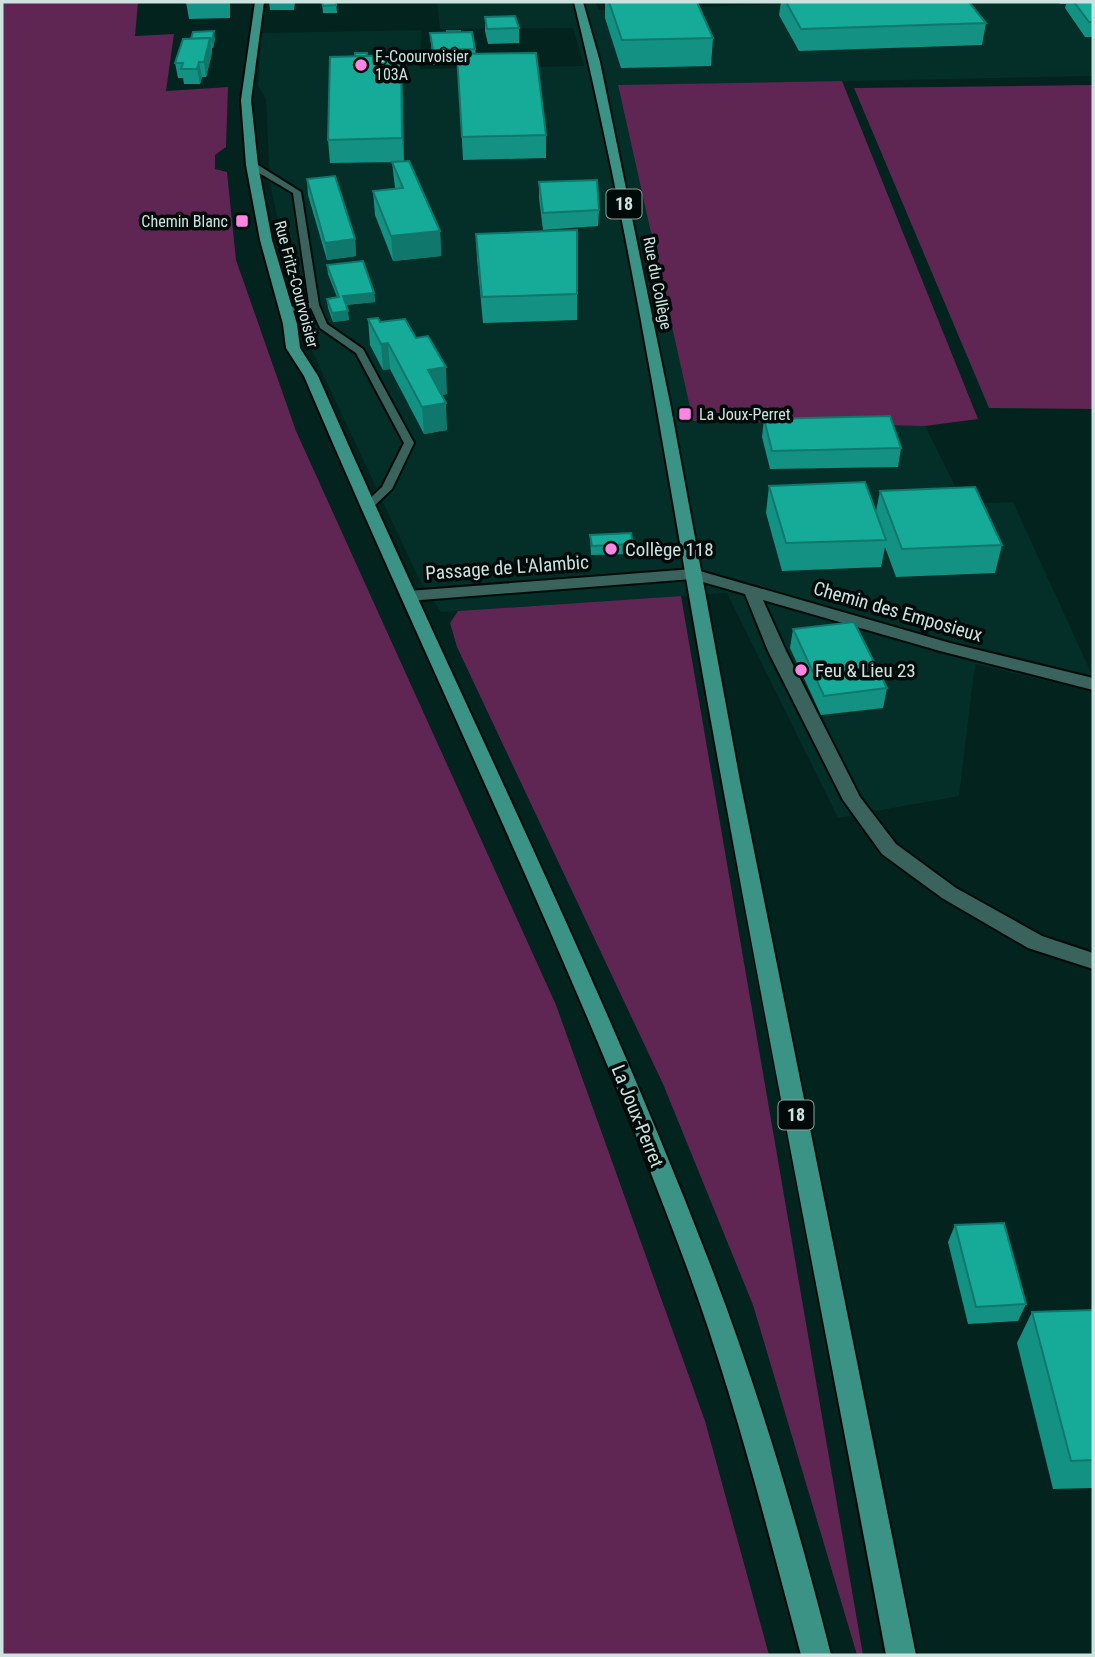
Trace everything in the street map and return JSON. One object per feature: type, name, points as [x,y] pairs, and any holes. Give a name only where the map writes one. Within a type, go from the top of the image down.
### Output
[{"type":"main road","name":"Rue Fritz-Courvoisier","points":[[259,2],[246,100],[252,165],[266,240],[286,309],[293,348],[311,376],[408,596]]},
{"type":"main road","name":"Rue du Collège","points":[[578,2],[595,62],[621,187],[664,408],[692,573]]},
{"type":"main road","name":"18","points":[[692,573],[901,1655]]},
{"type":"main road","name":"La Joux-Perret","points":[[408,596],[607,1039],[699,1267],[769,1480],[816,1655]]},
{"type":"street","name":"Chemin des Emposieux","points":[[692,573],[946,647],[1093,684]]},
{"type":"street","name":"Passage de L'Alambic","points":[[408,596],[692,573]]},
{"type":"street","points":[[752,592],[777,651],[852,800],[889,849],[948,893],[1035,942],[1093,961]]},
{"type":"lane","points":[[252,165],[296,192],[314,305],[323,326],[360,351],[410,443],[387,489],[367,506]]},
{"type":"lane","points":[[286,309],[314,305]]},
{"type":"shaded area","points":[[2,2],[138,2],[135,36],[174,34],[166,91],[228,87],[226,147],[215,155],[215,169],[227,172],[236,260],[296,431],[556,1005],[705,1421],[769,1655],[2,1655]]},
{"type":"shaded area","points":[[437,2],[595,2],[599,10],[846,2],[1093,2],[1093,76],[618,86],[693,421],[925,426],[964,504],[1013,502],[1093,677],[1093,692],[975,664],[959,796],[838,818],[727,593],[441,612],[420,581],[300,325],[270,183],[266,99],[258,86],[261,33],[421,30],[420,69],[584,66],[573,28],[440,29]]},
{"type":"shaded area","points":[[842,81],[978,419],[925,426],[693,421],[618,85]]},
{"type":"shaded area","points":[[1093,85],[1093,409],[989,408],[854,88]]},
{"type":"shaded area","points":[[681,596],[863,1655],[857,1655],[753,1305],[663,1084],[457,647],[450,623],[458,611]]},
{"type":"building","points":[[322,2],[336,2],[336,5],[323,6]]},
{"type":"building","points":[[609,2],[697,2],[713,38],[622,40]]},
{"type":"building","points":[[786,2],[969,2],[986,23],[801,29]]},
{"type":"building","points":[[1074,2],[1093,2],[1093,22],[1089,22]]},
{"type":"building","points":[[515,16],[519,28],[487,29],[485,17]]},
{"type":"building","points":[[214,31],[212,41],[210,38],[191,39],[193,32]]},
{"type":"building","points":[[472,32],[475,49],[433,50],[430,33]]},
{"type":"building","points":[[210,38],[204,62],[199,62],[197,69],[181,69],[183,63],[175,63],[183,39]]},
{"type":"building","points":[[355,53],[367,53],[367,56],[355,56]]},
{"type":"building","points":[[536,53],[546,135],[462,137],[457,54]]},
{"type":"building","points":[[401,55],[402,138],[328,140],[330,57]]},
{"type":"building","points":[[409,161],[440,231],[391,236],[373,191],[403,188],[392,162]]},
{"type":"building","points":[[335,176],[355,239],[325,243],[307,179]]},
{"type":"building","points":[[597,180],[599,210],[543,213],[539,182]]},
{"type":"building","points":[[577,230],[577,294],[482,297],[476,234]]},
{"type":"building","points":[[363,261],[374,293],[343,296],[348,311],[332,313],[327,299],[339,297],[327,265]]},
{"type":"building","points":[[378,318],[380,322],[405,319],[416,338],[428,336],[446,367],[428,370],[446,403],[422,407],[388,343],[381,344],[368,319]]},
{"type":"building","points":[[890,416],[901,448],[772,451],[764,419]]},
{"type":"building","points":[[865,482],[886,540],[786,543],[769,486]]},
{"type":"building","points":[[975,487],[1002,545],[902,549],[880,491]]},
{"type":"building","points":[[631,533],[633,544],[592,546],[590,535]]},
{"type":"building","points":[[854,622],[887,688],[824,696],[793,629]]},
{"type":"building","points":[[1004,1223],[1026,1304],[976,1307],[955,1225]]},
{"type":"building","points":[[1093,1310],[1093,1460],[1071,1461],[1032,1312]]},
{"type":"place","name":"F.-Coourvoisier 103A","points":[[361,65]]},
{"type":"place","name":"Chemin Blanc","points":[[242,221]]},
{"type":"place","name":"La Joux-Perret","points":[[685,414]]},
{"type":"place","name":"Collège 118","points":[[611,549]]},
{"type":"place","name":"Feu & Lieu 23","points":[[801,670]]}]
